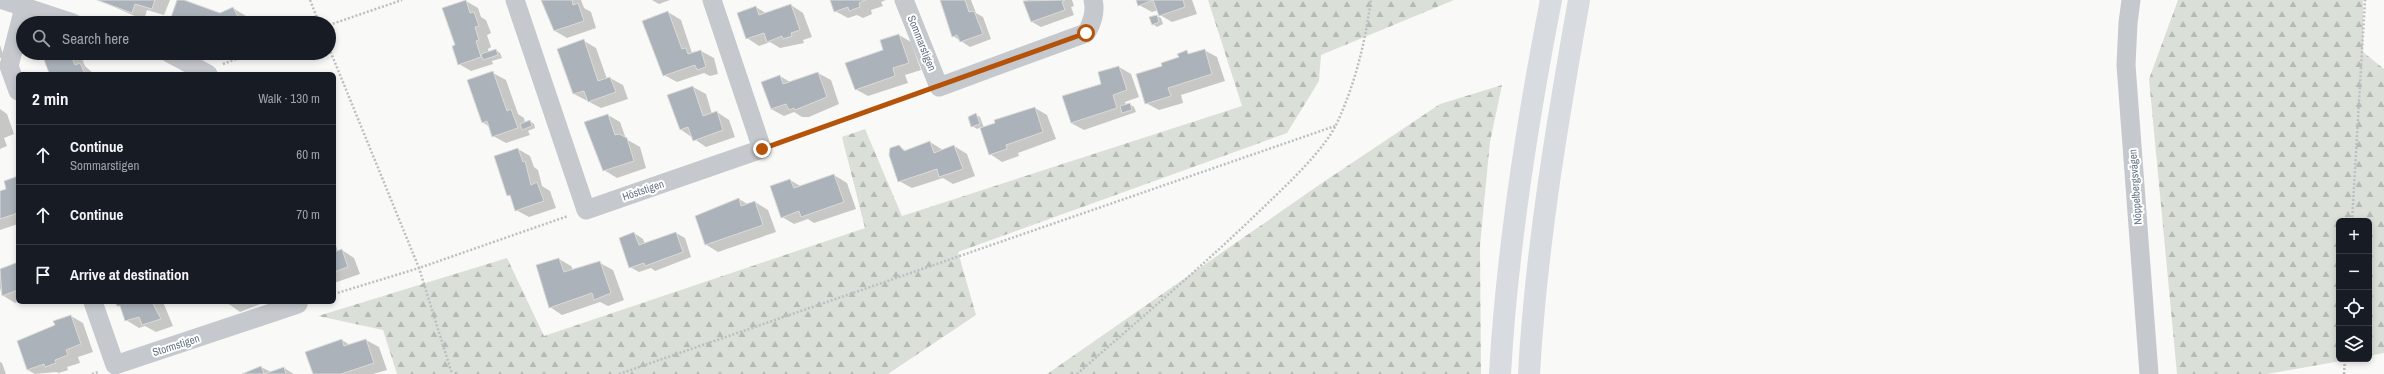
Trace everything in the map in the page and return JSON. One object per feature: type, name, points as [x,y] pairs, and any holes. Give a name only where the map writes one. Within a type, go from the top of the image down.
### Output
[{"type":"highway","points":[[1500,374],[1515,223],[1530,109],[1551,0]]},
{"type":"highway","points":[[1529,374],[1533,299],[1541,226],[1579,0]]},
{"type":"street","points":[[3,0],[50,16]]},
{"type":"street","points":[[515,0],[586,210]]},
{"type":"street","points":[[712,0],[762,149]]},
{"type":"street","name":"Sommarstigen","points":[[904,0],[939,87]]},
{"type":"street","points":[[939,87],[1086,33],[1091,25],[1094,6],[1092,0]]},
{"type":"street","name":"Nöppelbergsvägen","points":[[2131,0],[2128,23],[2126,65],[2149,374]]},
{"type":"street","points":[[22,16],[24,8]]},
{"type":"street","points":[[16,39],[9,66],[16,86]]},
{"type":"street","points":[[183,60],[206,72]]},
{"type":"street","name":"Höststigen","points":[[586,210],[762,149]]},
{"type":"street","name":"Stormstigen","points":[[94,304],[115,365],[298,304]]},
{"type":"path","points":[[310,0],[316,16]]},
{"type":"path","points":[[336,23],[402,0]]},
{"type":"path","points":[[1077,374],[1245,226],[1302,169],[1335,126],[1354,80],[1366,38],[1371,0]]},
{"type":"path","points":[[2352,218],[2365,0]]},
{"type":"path","points":[[210,72],[220,65],[233,60]]},
{"type":"path","points":[[334,60],[419,268],[452,374]]},
{"type":"path","points":[[762,149],[939,87]]},
{"type":"path","points":[[619,374],[1335,126]]},
{"type":"path","points":[[336,293],[419,268],[586,210]]},
{"type":"path","points":[[2344,362],[2344,374]]},
{"type":"green space","points":[[1208,0],[1454,0],[1321,55],[1319,81],[1287,133],[958,252],[976,315],[888,374],[397,374],[383,330],[318,316],[507,258],[544,336],[865,228],[842,137],[865,129],[902,216],[1242,106]]},
{"type":"green space","points":[[2178,0],[2363,0],[2363,52],[2384,69],[2384,353],[2372,355],[2372,218],[2336,218],[2336,362],[2267,374],[2177,374],[2149,79]]},
{"type":"green space","points":[[1502,85],[1490,142],[1480,245],[1481,374],[1047,374],[1319,185],[1440,104]]},
{"type":"building","points":[[97,0],[155,0],[152,9],[135,4],[132,13]]},
{"type":"building","points":[[177,0],[184,0],[220,13],[233,7],[238,16],[171,16]]},
{"type":"building","points":[[466,0],[470,13],[474,12],[479,26],[475,27],[479,40],[476,41],[481,57],[458,65],[452,46],[455,45],[442,8]]},
{"type":"building","points":[[541,0],[572,0],[573,5],[578,3],[584,21],[554,31]]},
{"type":"building","points":[[830,0],[866,0],[859,3],[860,7],[849,11],[848,7],[834,12]]},
{"type":"building","points":[[940,0],[965,0],[969,12],[974,11],[983,34],[960,42],[957,35],[952,37]]},
{"type":"building","points":[[1065,0],[1062,2],[1065,10],[1031,22],[1023,1]]},
{"type":"building","points":[[1136,0],[1153,0],[1138,6]]},
{"type":"building","points":[[1153,0],[1183,0],[1185,7],[1159,16]]},
{"type":"building","points":[[791,4],[800,30],[791,33],[792,36],[783,39],[782,36],[767,42],[764,33],[746,39],[737,13],[756,6],[759,15]]},
{"type":"building","points":[[668,11],[682,49],[686,48],[688,54],[701,50],[706,67],[697,70],[695,65],[663,76],[642,21]]},
{"type":"building","points":[[1157,15],[1159,22],[1152,25],[1149,17]]},
{"type":"building","points":[[899,34],[909,63],[893,68],[895,76],[855,90],[845,63],[883,50],[880,40]]},
{"type":"building","points":[[584,39],[598,81],[610,77],[616,92],[588,102],[584,91],[573,94],[557,49]]},
{"type":"building","points":[[496,49],[498,55],[483,60],[481,54]]},
{"type":"building","points":[[1205,49],[1212,74],[1168,88],[1171,96],[1145,104],[1136,74],[1162,66],[1161,63],[1179,57],[1177,54],[1187,50],[1188,54]]},
{"type":"building","points":[[44,60],[73,60],[75,65],[80,63],[84,72],[49,72]]},
{"type":"building","points":[[1119,66],[1127,90],[1113,95],[1117,108],[1071,123],[1062,96],[1101,84],[1098,72]]},
{"type":"building","points":[[493,71],[507,111],[511,109],[518,128],[492,137],[487,121],[482,123],[467,80]]},
{"type":"building","points":[[818,72],[827,97],[795,110],[794,108],[789,110],[786,104],[771,109],[761,82],[780,75],[783,84]]},
{"type":"building","points":[[693,86],[703,116],[717,111],[723,130],[693,141],[688,127],[680,130],[667,95]]},
{"type":"building","points":[[1130,103],[1132,110],[1122,113],[1120,106]]},
{"type":"building","points":[[1035,107],[1043,132],[1006,145],[1007,149],[989,155],[980,128],[995,123],[994,120]]},
{"type":"building","points":[[976,113],[980,124],[971,127],[968,117]]},
{"type":"building","points":[[608,114],[615,135],[619,134],[627,138],[634,161],[603,171],[584,122]]},
{"type":"building","points":[[530,120],[532,126],[522,130],[520,124]]},
{"type":"building","points":[[930,141],[934,153],[954,145],[963,169],[939,177],[937,169],[898,182],[889,155],[890,148],[899,145],[904,151]]},
{"type":"building","points":[[518,148],[523,162],[525,161],[531,185],[537,182],[544,201],[515,211],[510,195],[507,196],[494,156]]},
{"type":"building","points":[[834,174],[844,202],[801,217],[799,211],[781,218],[770,186],[790,179],[794,188]]},
{"type":"building","points":[[16,177],[16,214],[0,219],[0,191],[6,189],[4,181]]},
{"type":"building","points":[[739,198],[741,206],[755,201],[763,225],[705,245],[695,216]]},
{"type":"building","points":[[634,232],[639,245],[676,232],[683,252],[645,266],[644,263],[629,268],[619,238]]},
{"type":"building","points":[[342,249],[348,267],[336,271],[336,251]]},
{"type":"building","points":[[559,258],[564,272],[600,261],[611,293],[594,300],[592,293],[549,308],[536,265]]},
{"type":"building","points":[[16,263],[16,291],[2,296],[0,269]]},
{"type":"building","points":[[116,304],[153,304],[161,319],[142,325],[139,317],[125,321],[120,306],[117,306]]},
{"type":"building","points":[[71,315],[81,344],[66,350],[68,355],[55,360],[56,363],[45,367],[44,364],[27,370],[17,341],[55,325],[53,321]]},
{"type":"building","points":[[342,339],[344,346],[366,339],[374,363],[341,374],[313,374],[305,352]]},
{"type":"building","points":[[261,366],[264,374],[242,374]]},
{"type":"building","points":[[284,367],[286,374],[264,374]]},
{"type":"route","points":[[762,149],[939,87],[1086,33]]}]
